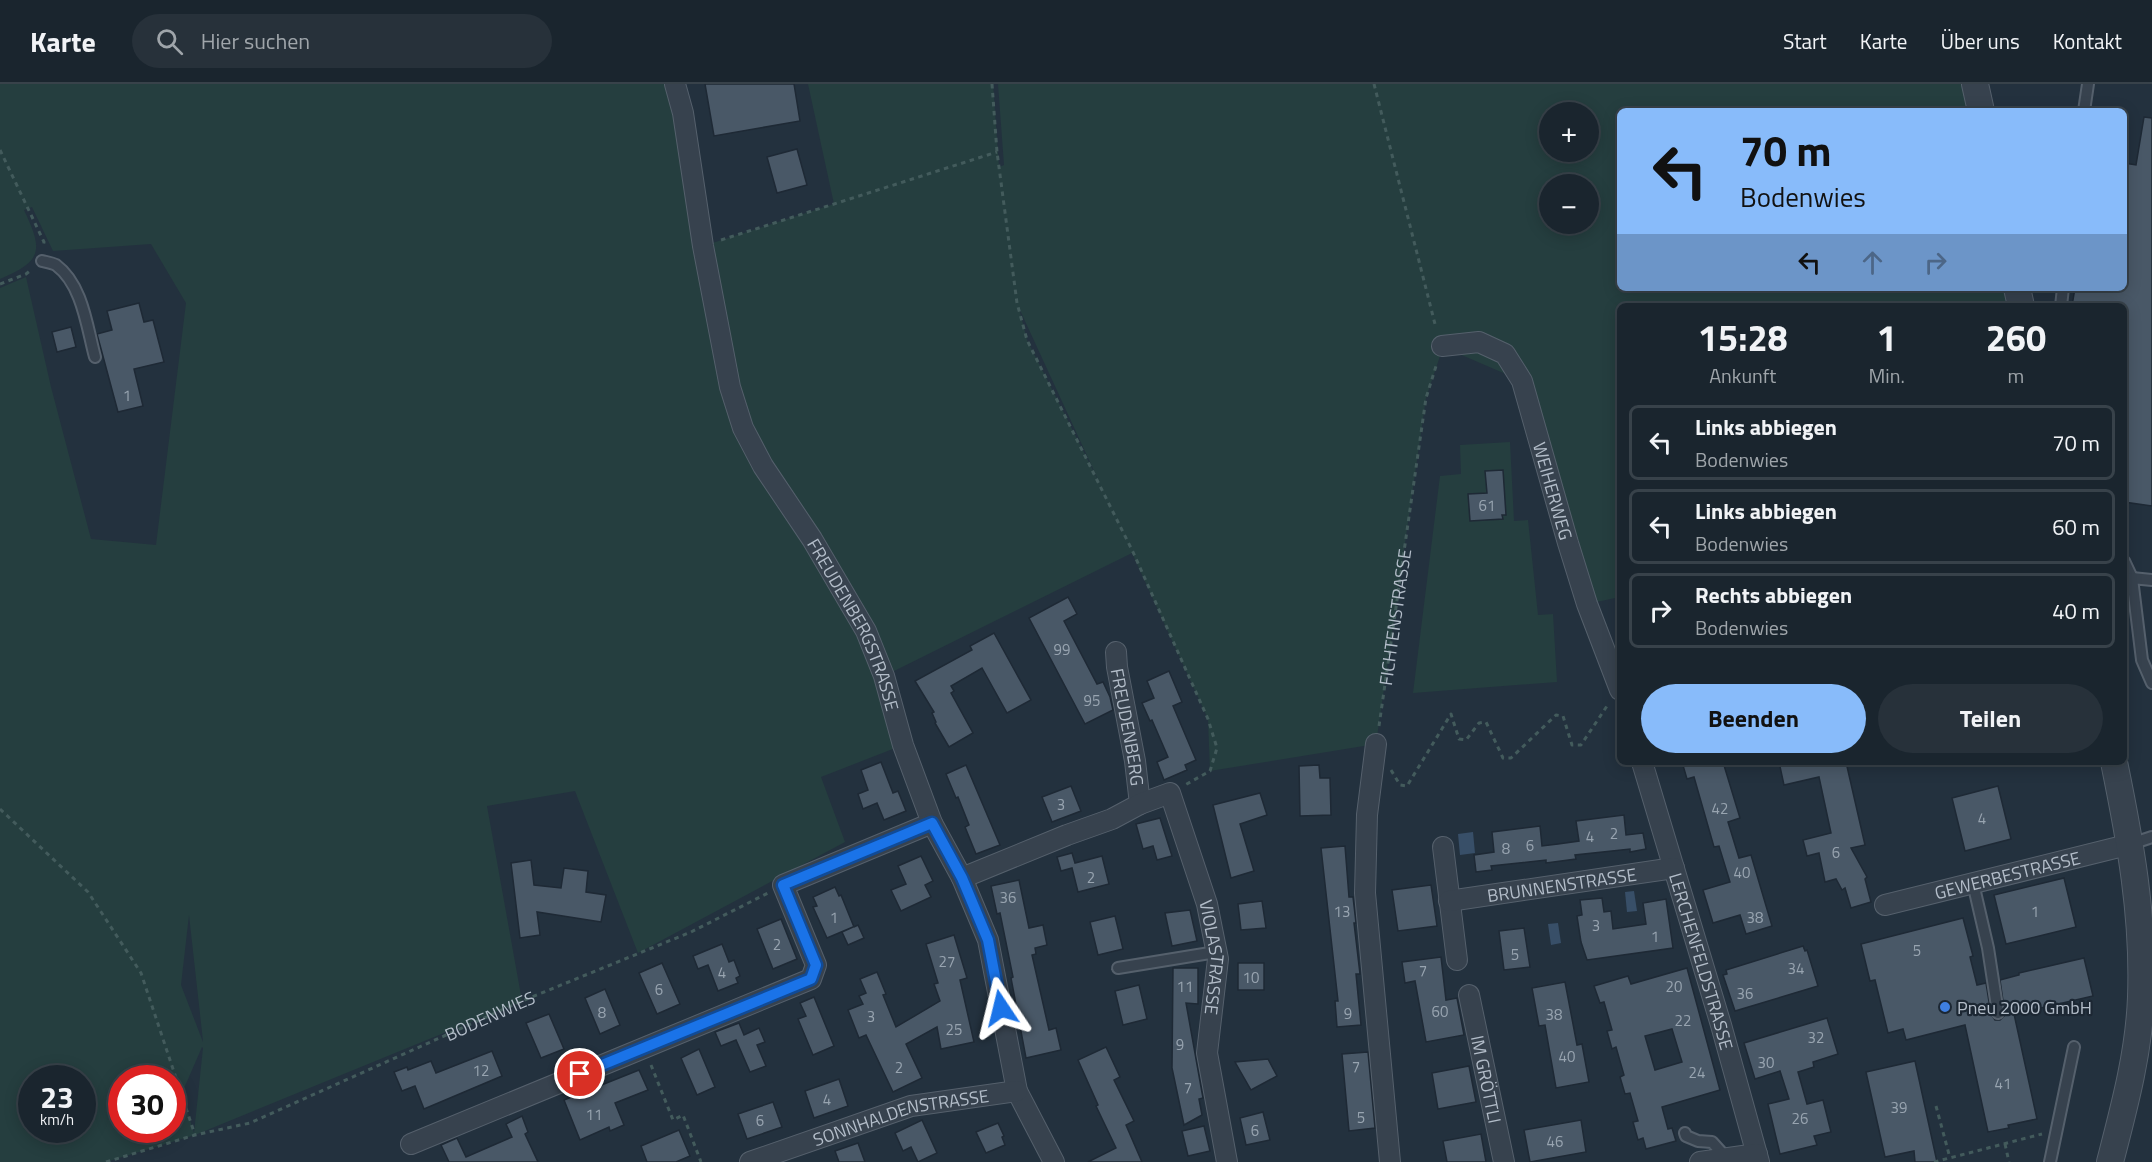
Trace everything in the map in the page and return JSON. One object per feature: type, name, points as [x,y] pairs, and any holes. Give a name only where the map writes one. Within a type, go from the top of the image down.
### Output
[{"type":"street","name":"FREUDENBERGSTRASSE","points":[[675,84],[683,113],[703,246],[730,387],[743,428],[763,466],[812,539],[866,631],[884,676],[903,746],[932,823],[962,878],[988,940],[1017,1091],[1054,1162]]},
{"type":"street","points":[[1975,84],[1980,108]]},
{"type":"street","name":"WEIHERWEG","points":[[1442,346],[1479,342],[1505,354],[1522,381],[1571,553],[1615,695]]},
{"type":"street","name":"FREUDENBERG","points":[[1116,652],[1135,760],[1140,804]]},
{"type":"street","points":[[1376,744],[1367,815],[1365,893],[1390,1162]]},
{"type":"street","name":"LERCHENFELDSTRASSE","points":[[1643,765],[1758,1158]]},
{"type":"street","points":[[2110,1162],[2131,1073],[2141,998],[2139,906],[2142,840],[2115,765]]},
{"type":"street","points":[[962,878],[1112,819],[1140,804],[1170,793]]},
{"type":"street","name":"VIOLASTRASSE","points":[[1170,793],[1207,904],[1218,959],[1207,1053],[1227,1162]]},
{"type":"street","points":[[411,1144],[811,979],[816,965],[783,885],[932,823]]},
{"type":"street","name":"GEWERBESTRASSE","points":[[1885,906],[2142,840]]},
{"type":"street","points":[[1443,847],[1457,960]]},
{"type":"street","name":"BRUNNENSTRASSE","points":[[1449,901],[1674,868]]},
{"type":"street","name":"IM GRÖTTLI","points":[[1469,995],[1504,1162]]},
{"type":"street","name":"SONNHALDENSTRASSE","points":[[750,1162],[911,1106],[1017,1091]]},
{"type":"street","points":[[1700,1162],[1758,1158]]},
{"type":"lane","points":[[2084,108],[2088,84]]},
{"type":"lane","points":[[42,261],[55,264],[75,289],[95,357]]},
{"type":"lane","points":[[2127,567],[2132,578],[2142,660],[2152,683]]},
{"type":"lane","points":[[2132,578],[2152,580]]},
{"type":"lane","points":[[1973,883],[1988,948],[1998,1013]]},
{"type":"lane","points":[[1118,968],[1216,952]]},
{"type":"lane","points":[[2050,1162],[2074,1047]]},
{"type":"lane","points":[[1685,1133],[1686,1136],[1698,1141],[1712,1142],[1721,1152],[1722,1159]]},
{"type":"path","points":[[993,84],[997,152],[1017,303],[1027,340],[1163,616],[1208,719],[1217,748],[1210,771],[1170,793]]},
{"type":"path","points":[[1374,84],[1433,320],[1442,346]]},
{"type":"path","points":[[0,150],[44,242],[42,261],[26,274],[0,284]]},
{"type":"path","points":[[703,246],[997,152]]},
{"type":"path","name":"FICHTENSTRASSE","points":[[1376,744],[1426,398],[1442,346]]},
{"type":"path","points":[[1376,744],[1400,785],[1407,786],[1451,714],[1459,739],[1466,740],[1479,723],[1486,722],[1503,758],[1511,758],[1556,715],[1563,716],[1572,745],[1581,745],[1615,695]]},
{"type":"path","points":[[0,809],[88,892],[141,973],[195,1135]]},
{"type":"path","name":"BODENWIES","points":[[106,1162],[195,1135],[250,1123],[522,1001],[691,932],[783,885]]},
{"type":"path","points":[[644,1048],[673,1120],[684,1115],[701,1162]]},
{"type":"path","points":[[1936,1106],[1950,1158]]},
{"type":"path","points":[[1934,1162],[2057,1130]]},
{"type":"path","points":[[2005,1144],[2009,1162]]},
{"type":"green space","points":[[0,84],[675,84],[703,246],[834,204],[808,84],[993,84],[999,167],[1004,165],[998,84],[1975,84],[1980,108],[1617,108],[1617,291],[2018,291],[2020,303],[1617,303],[1617,598],[1587,604],[1522,381],[1443,347],[1426,398],[1376,744],[1210,771],[1208,719],[1132,553],[884,676],[903,745],[821,777],[845,842],[638,953],[575,791],[487,806],[522,1001],[186,1138],[186,1106],[194,1133],[202,1047],[186,1084],[186,1065],[108,1065],[108,1143],[169,1143],[106,1162],[0,1162],[0,288],[26,277],[51,387],[91,539],[156,545],[186,303],[151,244],[53,251],[32,207],[24,210],[36,245],[32,260],[0,279]],"holes":[[[1019,308],[1101,486],[1027,340]],[[189,915],[203,1041],[203,1042],[181,985]]]},
{"type":"green space","points":[[1510,442],[1514,521],[1528,520],[1538,615],[1553,614],[1557,682],[1413,693],[1440,476],[1461,474],[1460,445]]},
{"type":"water","points":[[1473,832],[1475,853],[1460,855],[1458,834]]},
{"type":"water","points":[[1634,891],[1637,911],[1627,912],[1625,892]]},
{"type":"water","points":[[1558,923],[1561,943],[1551,945],[1548,924]]},
{"type":"building","points":[[705,84],[794,84],[800,121],[714,136]]},
{"type":"building","points":[[2144,117],[2152,118],[2152,506],[2127,502],[2127,303],[2072,303],[2074,291],[2127,291],[2127,164],[2136,165]]},
{"type":"building","points":[[797,149],[807,185],[777,193],[767,157]]},
{"type":"building","points":[[139,303],[144,322],[153,320],[164,362],[134,369],[143,406],[118,412],[97,334],[112,330],[107,311]]},
{"type":"building","points":[[71,327],[76,347],[57,352],[52,332]]},
{"type":"building","points":[[1503,470],[1506,515],[1502,515],[1503,519],[1470,521],[1468,494],[1487,493],[1485,471]]},
{"type":"building","points":[[1068,597],[1077,614],[1064,621],[1097,684],[1103,682],[1113,710],[1085,724],[1029,618]]},
{"type":"building","points":[[994,633],[1031,700],[1007,713],[982,668],[951,686],[954,691],[951,693],[973,733],[949,747],[935,723],[932,713],[934,712],[915,681],[972,650],[970,646]]},
{"type":"building","points":[[1169,671],[1182,702],[1173,706],[1196,760],[1185,765],[1187,770],[1164,780],[1157,762],[1168,757],[1142,703],[1154,698],[1147,681]]},
{"type":"building","points":[[881,762],[893,793],[898,791],[906,811],[884,820],[877,803],[863,809],[858,794],[868,790],[861,770]]},
{"type":"building","points":[[966,765],[1000,845],[976,854],[965,827],[969,825],[946,774]]},
{"type":"building","points":[[1319,765],[1320,778],[1330,778],[1331,815],[1300,816],[1299,766]]},
{"type":"building","points":[[1683,765],[1724,765],[1740,818],[1728,822],[1739,858],[1751,855],[1772,926],[1746,934],[1740,915],[1713,923],[1703,890],[1730,882],[1719,846],[1714,847],[1694,777],[1687,779]]},
{"type":"building","points":[[1780,765],[1847,765],[1865,845],[1851,848],[1867,877],[1865,879],[1871,902],[1851,908],[1845,888],[1842,890],[1836,879],[1825,882],[1819,853],[1807,856],[1803,840],[1831,833],[1819,777],[1784,785]]},
{"type":"building","points":[[1071,786],[1081,811],[1052,822],[1042,797]]},
{"type":"building","points":[[1998,786],[2011,839],[1965,851],[1952,798]]},
{"type":"building","points":[[1260,793],[1267,815],[1240,824],[1254,871],[1231,878],[1213,805]]},
{"type":"building","points":[[1624,815],[1626,835],[1643,833],[1646,849],[1575,855],[1576,859],[1546,863],[1546,860],[1491,866],[1492,870],[1476,872],[1474,855],[1494,852],[1492,832],[1540,826],[1542,846],[1558,844],[1579,841],[1576,821]]},
{"type":"building","points":[[1160,818],[1172,856],[1157,860],[1153,846],[1143,849],[1136,824]]},
{"type":"building","points":[[1345,846],[1349,897],[1353,897],[1356,923],[1354,923],[1360,974],[1356,974],[1361,1025],[1337,1027],[1335,1001],[1338,1001],[1321,848]]},
{"type":"building","points":[[1072,853],[1075,863],[1102,856],[1109,884],[1078,892],[1072,868],[1061,871],[1057,857]]},
{"type":"building","points":[[921,856],[933,881],[925,885],[931,897],[901,911],[891,890],[906,884],[898,866]]},
{"type":"building","points":[[531,860],[534,885],[561,888],[564,868],[588,871],[586,892],[606,895],[601,922],[537,912],[540,935],[520,938],[511,863]]},
{"type":"building","points":[[2064,878],[2076,927],[2006,944],[1994,895]]},
{"type":"building","points":[[1019,880],[1029,928],[1043,925],[1047,945],[1035,948],[1036,954],[1032,955],[1049,1030],[1056,1028],[1061,1050],[1026,1058],[1000,913],[997,914],[991,886]]},
{"type":"building","points":[[1431,885],[1437,926],[1398,931],[1392,890]]},
{"type":"building","points":[[835,887],[839,896],[841,895],[854,927],[858,925],[864,938],[848,945],[842,932],[853,927],[827,938],[813,907],[817,906],[813,897]]},
{"type":"building","points":[[1602,898],[1604,912],[1611,911],[1613,929],[1646,924],[1643,903],[1666,899],[1673,948],[1587,960],[1581,942],[1577,916],[1582,915],[1580,900]]},
{"type":"building","points":[[1262,901],[1266,928],[1241,930],[1238,904]]},
{"type":"building","points":[[1190,910],[1197,941],[1172,946],[1165,913]]},
{"type":"building","points":[[1115,916],[1123,949],[1098,955],[1090,922]]},
{"type":"building","points":[[1963,918],[1973,956],[1970,957],[1977,985],[1986,983],[1991,1014],[1995,1020],[2000,1020],[2005,1015],[2000,980],[2019,975],[2019,973],[2084,958],[2093,996],[2014,1014],[2037,1119],[1988,1132],[1965,1025],[1906,1040],[1903,1029],[1888,1033],[1875,980],[1870,981],[1861,944]]},
{"type":"building","points":[[781,919],[797,959],[773,969],[757,929]]},
{"type":"building","points":[[1524,928],[1530,967],[1504,970],[1499,931]]},
{"type":"building","points":[[954,935],[967,978],[960,980],[974,1042],[941,1049],[937,1027],[906,1044],[922,1078],[893,1092],[866,1035],[859,1038],[848,1010],[863,1004],[859,996],[866,993],[860,979],[877,972],[886,994],[883,995],[896,1027],[940,1001],[934,984],[938,983],[926,944]]},
{"type":"building","points":[[722,944],[729,962],[734,960],[740,976],[736,978],[738,983],[718,991],[708,965],[698,969],[693,956]]},
{"type":"building","points":[[1803,946],[1805,951],[1807,950],[1818,986],[1735,1011],[1723,975],[1727,974],[1726,970]]},
{"type":"building","points":[[1441,957],[1446,1000],[1457,998],[1464,1035],[1426,1042],[1415,981],[1405,983],[1402,962]]},
{"type":"building","points":[[662,963],[680,1004],[657,1014],[639,973]]},
{"type":"building","points":[[1238,963],[1264,963],[1264,990],[1238,990]]},
{"type":"building","points":[[1173,968],[1198,968],[1198,1004],[1186,1003],[1203,1098],[1199,1099],[1202,1115],[1184,1125],[1172,1068]]},
{"type":"building","points":[[1687,968],[1720,1090],[1662,1107],[1668,1129],[1672,1128],[1676,1141],[1646,1149],[1643,1138],[1638,1140],[1633,1122],[1638,1121],[1630,1093],[1625,1094],[1620,1077],[1624,1075],[1616,1047],[1612,1049],[1607,1031],[1612,1030],[1604,1002],[1600,1003],[1594,986],[1628,976],[1631,984]],"holes":[[[1672,1029],[1682,1062],[1655,1070],[1645,1036]]]},
{"type":"building","points":[[1565,982],[1577,1045],[1582,1044],[1589,1082],[1556,1088],[1545,1025],[1539,1026],[1532,988]]},
{"type":"building","points":[[1139,985],[1147,1019],[1123,1025],[1115,991]]},
{"type":"building","points":[[605,989],[620,1025],[600,1034],[585,998]]},
{"type":"building","points":[[814,997],[834,1046],[813,1055],[798,1019],[806,1016],[800,1003]]},
{"type":"building","points":[[549,1014],[564,1049],[541,1058],[526,1023]]},
{"type":"building","points":[[1827,1018],[1838,1054],[1813,1062],[1814,1067],[1798,1072],[1807,1104],[1823,1100],[1831,1132],[1814,1136],[1817,1145],[1780,1154],[1768,1104],[1789,1099],[1780,1071],[1755,1079],[1744,1043]]},
{"type":"building","points":[[739,1023],[744,1035],[759,1028],[765,1042],[757,1045],[766,1066],[750,1072],[736,1040],[721,1046],[715,1032]]},
{"type":"building","points":[[1106,1047],[1120,1077],[1114,1080],[1134,1121],[1126,1125],[1142,1162],[1088,1162],[1116,1148],[1078,1060]]},
{"type":"building","points":[[699,1049],[715,1087],[697,1095],[681,1058]]},
{"type":"building","points":[[492,1051],[502,1076],[424,1109],[415,1086],[402,1091],[394,1072],[407,1067],[408,1070],[431,1061],[436,1073]]},
{"type":"building","points":[[1368,1052],[1375,1128],[1349,1131],[1342,1054]]},
{"type":"building","points":[[1268,1059],[1277,1076],[1251,1090],[1235,1062]]},
{"type":"building","points":[[1915,1061],[1937,1162],[1915,1162],[1914,1151],[1885,1157],[1866,1072]]},
{"type":"building","points":[[1469,1066],[1476,1102],[1438,1109],[1432,1073]]},
{"type":"building","points":[[639,1070],[648,1090],[615,1103],[624,1125],[610,1131],[609,1127],[580,1140],[564,1100]]},
{"type":"building","points":[[839,1079],[848,1106],[814,1118],[805,1091]]},
{"type":"building","points":[[773,1102],[782,1127],[747,1139],[738,1114]]},
{"type":"building","points":[[1263,1112],[1270,1140],[1246,1145],[1240,1118]]},
{"type":"building","points":[[522,1116],[528,1132],[525,1134],[538,1162],[449,1162],[441,1145],[457,1138],[466,1157],[512,1137],[506,1124]]},
{"type":"building","points":[[922,1120],[937,1153],[918,1162],[911,1147],[903,1151],[895,1133]]},
{"type":"building","points":[[1581,1120],[1586,1152],[1530,1162],[1524,1130]]},
{"type":"building","points":[[998,1123],[1005,1145],[986,1153],[976,1132]]},
{"type":"building","points":[[1204,1126],[1210,1151],[1188,1156],[1182,1131]]},
{"type":"building","points":[[679,1130],[690,1156],[676,1162],[647,1162],[641,1146]]},
{"type":"building","points":[[1481,1134],[1486,1162],[1447,1162],[1443,1141]]},
{"type":"building","points":[[858,1143],[865,1162],[839,1162],[835,1151]]},
{"type":"place","name":"Pneu 2000 GmbH","points":[[1945,1007]]},
{"type":"route","points":[[580,1074],[811,979],[816,965],[783,885],[932,823],[962,878],[988,940],[1001,1008]]}]
